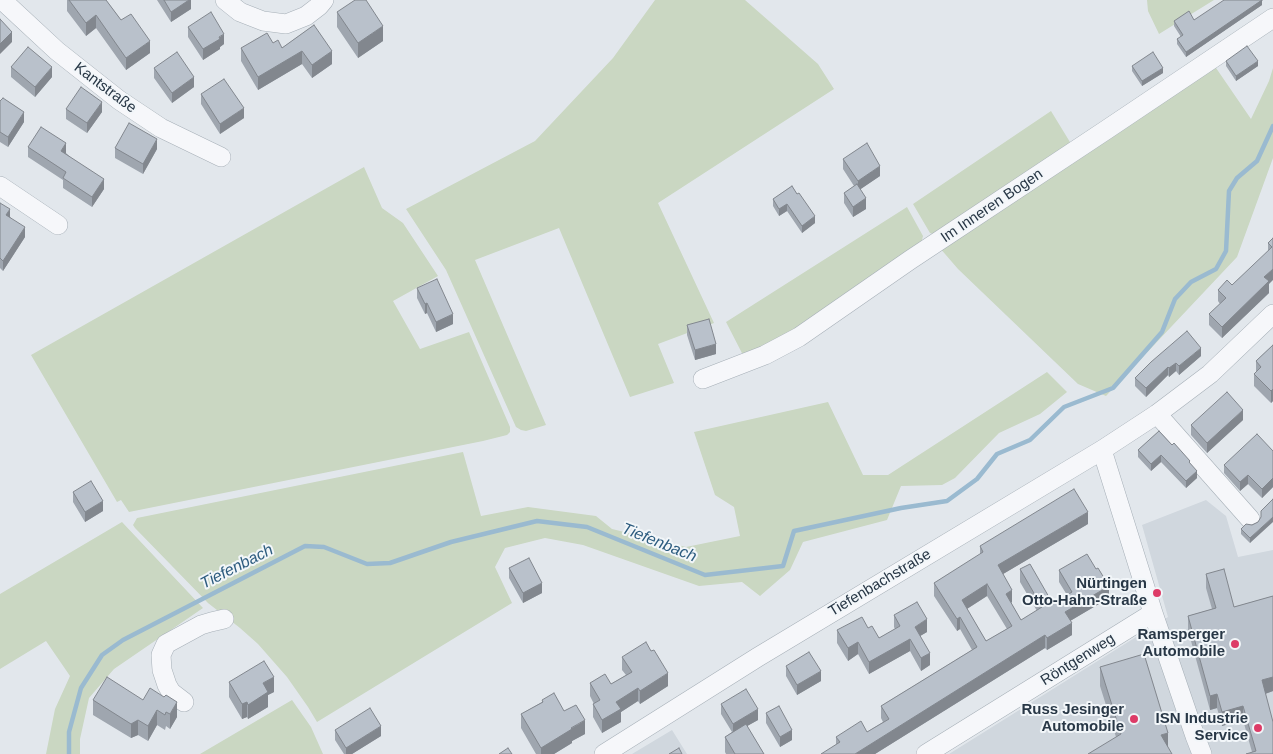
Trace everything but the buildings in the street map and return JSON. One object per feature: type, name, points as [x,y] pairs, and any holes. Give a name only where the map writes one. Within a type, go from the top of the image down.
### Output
[{"type":"street","name":"Kantstraße","points":[[2,0],[57,51],[119,100],[162,128],[221,157]]},
{"type":"street","points":[[225,0],[240,12],[255,18],[286,24],[306,16],[324,0]]},
{"type":"street","name":"Im Inneren Bogen","points":[[703,379],[766,355],[799,337],[910,260],[1273,18]]},
{"type":"street","points":[[0,186],[58,225]]},
{"type":"street","name":"Tiefenbachstraße","points":[[604,754],[860,595],[1102,450],[1157,414],[1210,374],[1273,314]]},
{"type":"street","points":[[1157,414],[1250,519]]},
{"type":"street","points":[[1102,450],[1152,613],[1202,754]]},
{"type":"street","name":"Röntgenweg","points":[[926,754],[1152,613]]},
{"type":"street","points":[[184,702],[167,685],[162,670],[161,655],[166,644],[201,625],[224,619]]},
{"type":"shaded area","points":[[1206,500],[1226,516],[1238,557],[1273,550],[1273,754],[949,754],[1168,617],[1142,525]]},
{"type":"shaded area","points":[[672,730],[687,754],[632,754]]},
{"type":"green space","points":[[655,0],[745,0],[818,64],[834,89],[658,203],[714,323],[658,344],[674,383],[630,397],[559,228],[475,260],[546,425],[526,431],[521,430],[516,427],[446,270],[406,209],[535,141],[613,58]]},
{"type":"green space","points":[[1147,0],[1214,0],[1159,34],[1148,11]]},
{"type":"green space","points":[[1214,65],[1251,119],[1273,68],[1273,158],[1237,257],[1106,396],[1078,384],[958,269],[939,247]]},
{"type":"green space","points":[[1051,111],[1073,147],[936,235],[930,233],[913,204]]},
{"type":"green space","points":[[364,167],[382,208],[403,223],[438,276],[393,301],[420,349],[469,332],[510,427],[510,432],[507,435],[483,441],[129,512],[121,500],[117,502],[31,355]]},
{"type":"green space","points":[[907,207],[923,236],[921,244],[781,343],[745,359],[726,322]]},
{"type":"green space","points":[[1047,372],[1067,392],[1040,414],[999,433],[955,478],[942,485],[901,486],[887,520],[803,542],[790,570],[760,596],[742,582],[699,586],[583,545],[545,538],[505,548],[495,567],[512,603],[317,722],[287,677],[258,644],[208,603],[133,525],[137,518],[463,452],[481,516],[528,507],[596,516],[612,529],[686,547],[740,536],[734,507],[715,495],[694,432],[828,402],[863,475],[888,475]]},
{"type":"green space","points":[[122,522],[203,608],[114,669],[89,698],[80,739],[80,754],[46,754],[55,709],[70,676],[46,641],[0,669],[0,594]]},
{"type":"green space","points":[[292,700],[311,727],[323,754],[200,754]]},
{"type":"waterway","name":"Tiefenbach","points":[[69,754],[69,732],[81,688],[102,655],[123,640],[305,546],[324,547],[367,564],[390,563],[451,542],[537,521],[587,527],[705,575],[783,566],[794,531],[901,508],[947,501],[977,479],[997,454],[1030,440],[1064,407],[1113,388],[1162,332],[1175,299],[1191,282],[1216,269],[1226,251],[1229,191],[1237,178],[1257,161],[1273,126]]},
{"type":"place","name":"Nürtingen Otto-Hahn-Straße","points":[[1157,593]]},
{"type":"place","name":"Ramsperger Automobile","points":[[1235,644]]},
{"type":"place","name":"Russ Jesinger Automobile","points":[[1134,719]]},
{"type":"place","name":"ISN Industrie Service","points":[[1258,728]]}]
